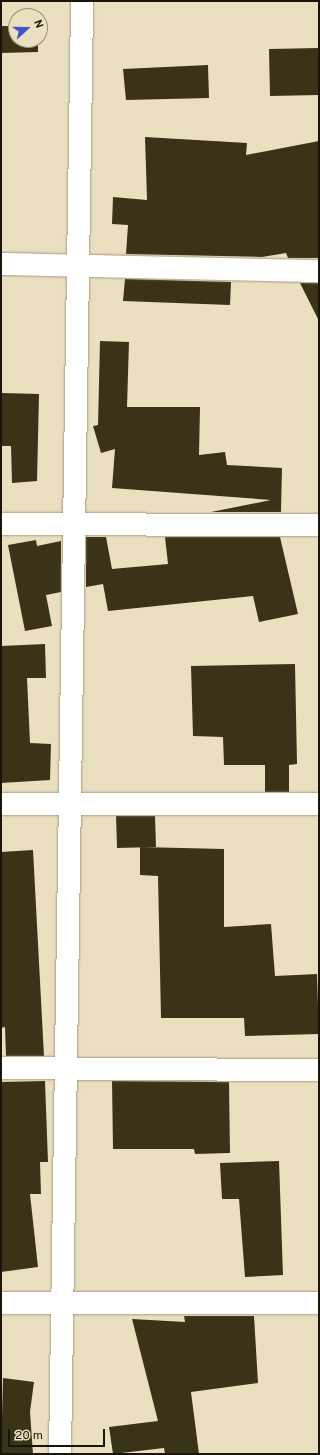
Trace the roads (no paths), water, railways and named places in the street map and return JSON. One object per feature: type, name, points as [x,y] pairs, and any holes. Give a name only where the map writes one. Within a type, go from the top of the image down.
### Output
[{"type":"street","points":[[60,1454],[82,1]]},
{"type":"street","points":[[1,264],[319,271]]},
{"type":"street","points":[[1,524],[319,525]]},
{"type":"street","points":[[1,804],[319,804]]},
{"type":"street","points":[[1,1068],[319,1070]]},
{"type":"street","points":[[1,1303],[319,1303]]}]
